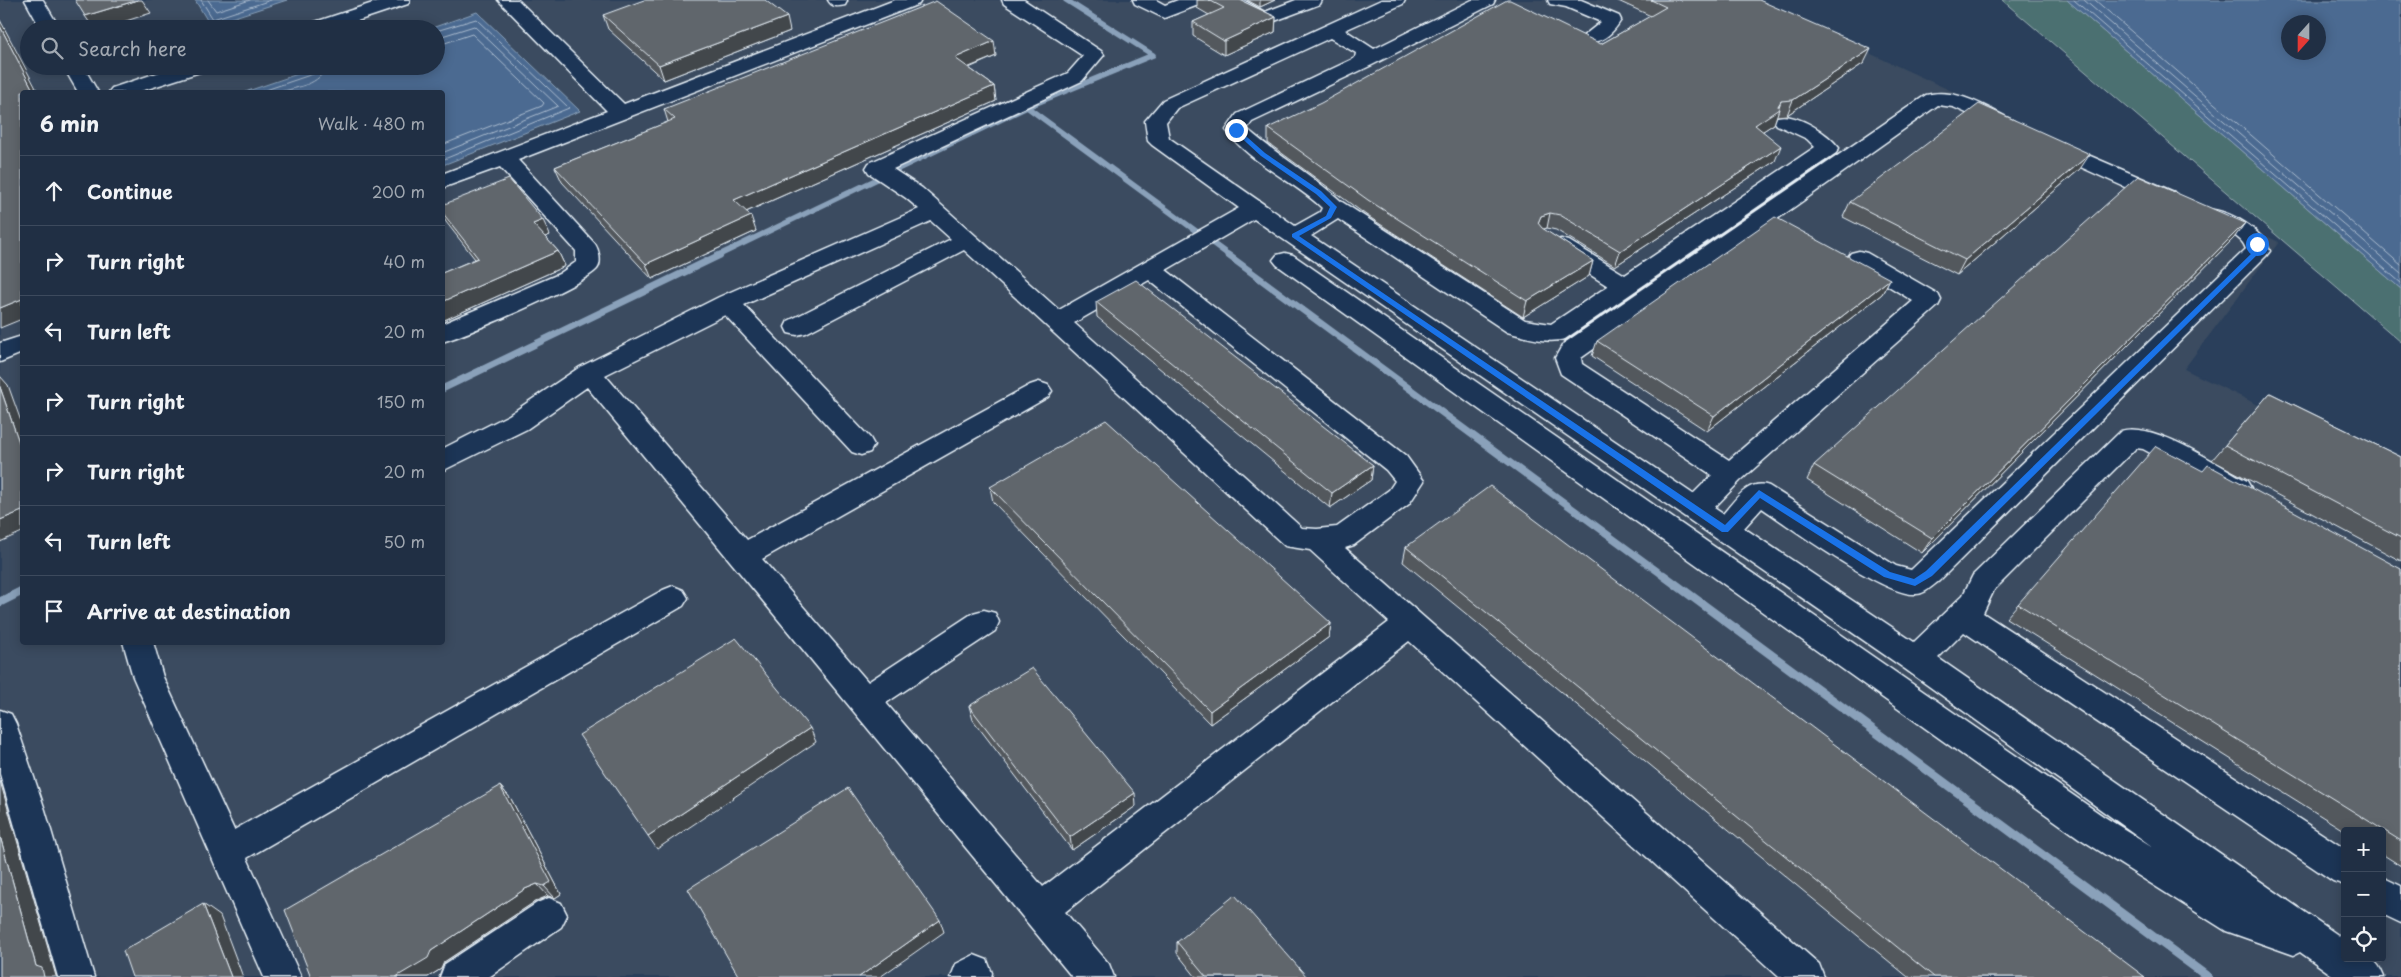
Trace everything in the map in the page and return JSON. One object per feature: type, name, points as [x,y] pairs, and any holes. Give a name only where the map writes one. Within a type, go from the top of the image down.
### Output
[{"type":"street","points":[[34,0],[46,20]]},
{"type":"street","points":[[340,20],[401,0]]},
{"type":"street","points":[[507,0],[621,112]]},
{"type":"street","points":[[445,181],[912,0]]},
{"type":"street","points":[[1011,0],[1094,55],[1075,77],[876,168],[914,192],[1295,538],[1316,540],[1344,537],[1399,497],[1410,481],[1396,463],[1150,269]]},
{"type":"street","points":[[1142,0],[1164,12],[1194,0]]},
{"type":"street","points":[[1229,0],[1264,20],[1312,0]]},
{"type":"street","points":[[1396,0],[1170,104],[1155,121],[1160,141],[1255,209],[1289,248],[2091,827],[2239,919],[2320,945]]},
{"type":"street","points":[[1486,0],[1365,61],[1244,118],[1236,130],[1263,154],[1319,193],[1334,207],[1516,326],[1533,332],[1556,333],[1828,148],[1814,135],[1784,121]]},
{"type":"street","points":[[1557,0],[1570,2],[1612,20],[1605,30],[1592,37]]},
{"type":"street","points":[[1331,30],[1366,52],[1365,61]]},
{"type":"street","points":[[78,75],[87,90]]},
{"type":"street","points":[[125,90],[171,75]]},
{"type":"street","points":[[1725,530],[1759,493],[1887,575],[1915,583],[1929,573],[2258,251],[2257,244],[2250,235],[2031,136],[1954,102],[1940,97],[1933,98],[1572,350],[1568,358],[1570,368],[1730,474]]},
{"type":"street","points":[[445,333],[567,279],[588,265],[587,249],[504,158]]},
{"type":"street","points":[[1289,248],[1328,217],[1334,207]]},
{"type":"street","points":[[1057,322],[1255,209]]},
{"type":"street","points":[[445,459],[518,422],[589,373],[728,303],[934,211]]},
{"type":"street","points":[[1547,237],[1625,286]]},
{"type":"street","points":[[797,327],[966,240]]},
{"type":"street","points":[[1289,248],[1695,509],[1916,660],[2366,977]]},
{"type":"street","points":[[1695,509],[1730,474],[1930,300],[1859,258]]},
{"type":"street","points":[[728,303],[861,445]]},
{"type":"street","points":[[0,353],[20,345]]},
{"type":"street","points":[[589,373],[1096,977]]},
{"type":"street","points":[[743,556],[1039,391]]},
{"type":"street","points":[[1916,660],[1974,603],[1983,583],[2130,438],[2148,440],[2261,502]]},
{"type":"street","points":[[1316,540],[1806,977]]},
{"type":"street","points":[[226,852],[674,598]]},
{"type":"street","points":[[1962,615],[2341,866]]},
{"type":"street","points":[[864,701],[984,622]]},
{"type":"street","points":[[1040,910],[1410,623]]},
{"type":"street","points":[[139,645],[148,677],[283,977]]},
{"type":"street","points":[[0,724],[28,810],[76,977]]},
{"type":"street","points":[[2386,897],[2401,906]]},
{"type":"street","points":[[458,977],[549,915]]},
{"type":"shaded area","points":[[0,0],[1754,0],[2279,242],[2184,369],[2401,474],[2401,977],[0,977]]},
{"type":"green space","points":[[2002,0],[2067,0],[2401,289],[2401,342]]},
{"type":"water","points":[[195,0],[287,0],[225,20],[207,20]]},
{"type":"water","points":[[2067,0],[2401,0],[2401,289]]},
{"type":"water","points":[[477,12],[580,111],[445,164],[445,90],[251,90],[295,75],[445,75],[445,23]]},
{"type":"building","points":[[75,0],[138,0],[85,16]]},
{"type":"building","points":[[644,0],[765,0],[787,17],[659,65],[603,15]]},
{"type":"building","points":[[1209,0],[1240,0],[1276,17],[1224,41],[1193,22],[1224,8]]},
{"type":"building","points":[[1507,0],[1601,44],[1666,7],[1651,0],[1759,0],[1871,49],[1793,100],[1781,101],[1778,106],[1779,109],[1755,125],[1781,146],[1620,251],[1560,215],[1550,213],[1541,216],[1538,223],[1542,228],[1593,261],[1527,301],[1368,200],[1268,128],[1321,103]]},
{"type":"building","points":[[936,1],[994,41],[955,58],[994,86],[734,200],[751,216],[646,264],[555,167],[675,119],[664,109]]},
{"type":"building","points":[[0,26],[20,65],[20,75],[25,75],[33,90],[20,90],[20,300],[0,308]]},
{"type":"building","points":[[1979,104],[2090,154],[1965,260],[1850,202]]},
{"type":"building","points":[[2138,176],[2245,223],[1932,538],[1814,465]]},
{"type":"building","points":[[509,179],[543,220],[533,224],[558,251],[445,301],[445,272],[478,258],[445,216],[445,204]]},
{"type":"building","points":[[1775,217],[1890,279],[1714,416],[1597,341]]},
{"type":"building","points":[[1136,280],[1373,465],[1332,493],[1096,302]]},
{"type":"building","points":[[0,387],[20,445],[20,512],[0,520]]},
{"type":"building","points":[[2270,393],[2401,457],[2401,538],[2225,445]]},
{"type":"building","points":[[1106,420],[1331,623],[1210,711],[990,487]]},
{"type":"building","points":[[2156,446],[2203,471],[2208,465],[2401,569],[2401,841],[2386,832],[2386,827],[2378,827],[2018,604]]},
{"type":"building","points":[[1490,486],[2145,977],[1934,977],[1406,547]]},
{"type":"building","points":[[736,638],[810,728],[648,836],[579,735]]},
{"type":"building","points":[[1032,668],[1135,793],[1070,837],[969,706]]},
{"type":"building","points":[[500,786],[551,882],[544,886],[537,884],[525,889],[431,951],[428,958],[396,977],[311,977],[285,910]]},
{"type":"building","points":[[848,788],[940,920],[859,977],[739,977],[688,889]]},
{"type":"building","points":[[0,836],[36,966],[42,968],[44,977],[0,977]]},
{"type":"building","points":[[1235,895],[1307,977],[1206,977],[1177,942]]},
{"type":"building","points":[[203,904],[231,977],[132,977],[123,951]]},
{"type":"waterway","points":[[1027,107],[1153,55],[1066,0]]},
{"type":"waterway","points":[[717,256],[1027,107]]},
{"type":"waterway","points":[[1027,107],[1230,256]]},
{"type":"waterway","points":[[445,388],[720,255]]},
{"type":"waterway","points":[[1228,255],[1664,576]]},
{"type":"waterway","points":[[1663,575],[2208,977]]},
{"type":"waterway","points":[[0,602],[20,592]]},
{"type":"route","points":[[1236,130],[1263,154],[1319,193],[1334,207],[1328,217],[1294,236],[1725,530],[1759,493],[1887,575],[1915,583],[1929,573],[2258,251],[2257,244]]}]
